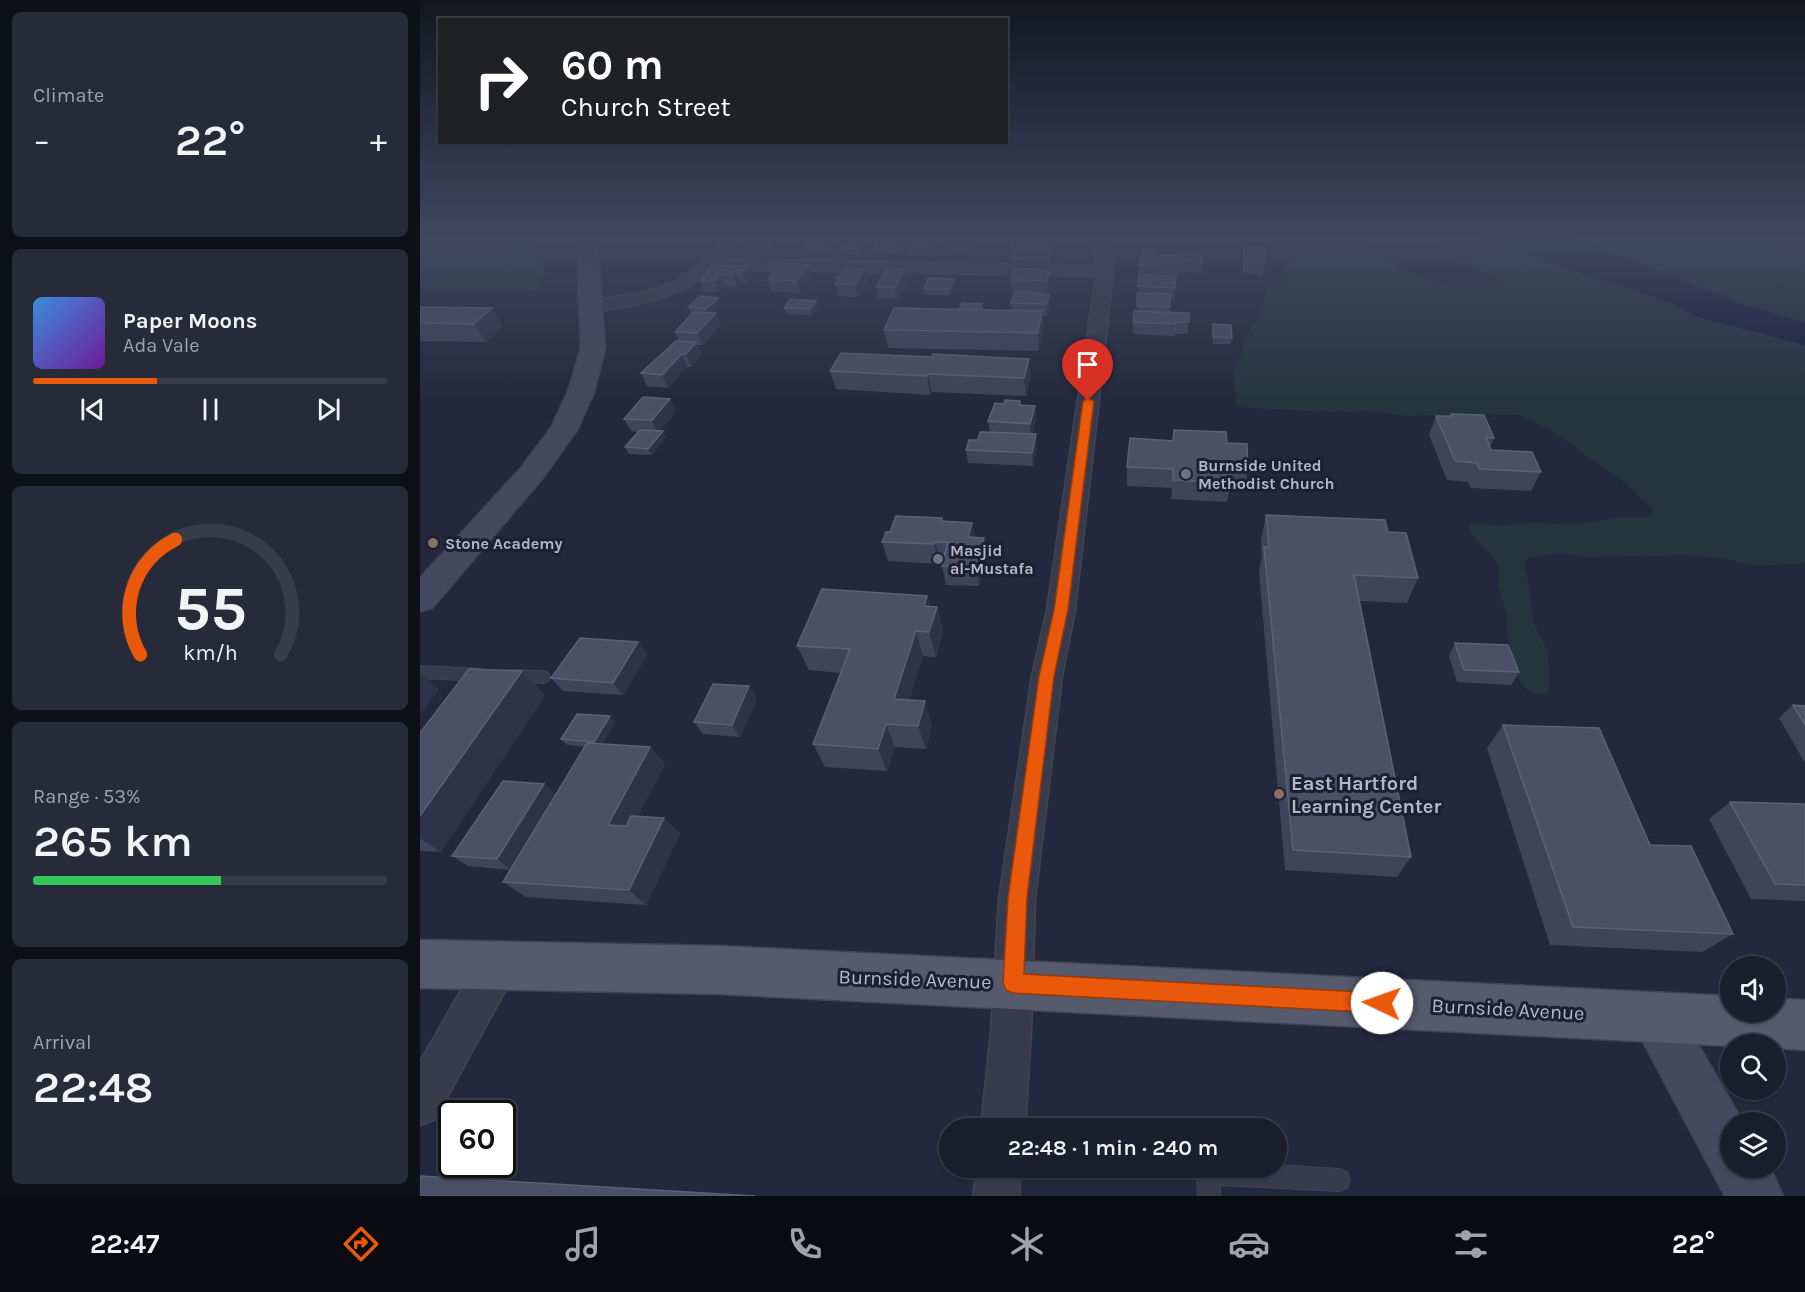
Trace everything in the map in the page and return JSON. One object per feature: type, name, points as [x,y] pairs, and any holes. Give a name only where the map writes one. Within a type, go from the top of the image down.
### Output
[{"type":"main road","points":[[420,599],[531,474],[564,430],[581,392],[592,348],[591,292]]},
{"type":"main road","name":"Burnside Avenue","points":[[420,964],[719,970],[1013,983],[1805,1025]]},
{"type":"main road","points":[[1655,1017],[1720,1133]]},
{"type":"main road","points":[[1745,1178],[1755,1196]]},
{"type":"street","points":[[592,307],[635,300],[661,292]]},
{"type":"street","points":[[1004,1118],[1017,898],[1047,676],[1061,610],[1102,292]]},
{"type":"street","points":[[420,1104],[497,966]]},
{"type":"street","points":[[996,1196],[998,1178]]},
{"type":"lane","points":[[420,672],[543,677]]},
{"type":"lane","points":[[1209,1196],[1208,1173],[1339,1180]]},
{"type":"shaded area","points":[[1266,292],[1639,292],[1669,302],[1698,317],[1805,345],[1805,563],[1756,566],[1726,559],[1685,555],[1588,557],[1560,553],[1529,558],[1525,562],[1534,624],[1548,652],[1549,687],[1547,694],[1535,694],[1525,688],[1514,666],[1506,614],[1499,587],[1499,568],[1469,527],[1472,523],[1504,526],[1534,522],[1567,525],[1623,517],[1646,517],[1654,511],[1622,480],[1553,432],[1519,415],[1410,416],[1365,411],[1330,412],[1248,408],[1235,405],[1233,369],[1241,356],[1245,337],[1264,309]]},
{"type":"shaded area","points":[[1711,292],[1805,292],[1805,323],[1741,304]]},
{"type":"water","points":[[1639,292],[1711,292],[1741,304],[1805,323],[1805,345],[1698,317],[1669,302]]},
{"type":"building","points":[[1015,292],[1049,295],[1046,304],[1011,303]]},
{"type":"building","points":[[1137,293],[1170,294],[1170,307],[1137,306]]},
{"type":"building","points":[[700,296],[718,298],[706,309],[688,307]]},
{"type":"building","points":[[790,299],[816,301],[810,309],[784,308]]},
{"type":"building","points":[[962,303],[982,304],[980,310],[959,310]]},
{"type":"building","points":[[420,307],[492,308],[474,324],[420,323]]},
{"type":"building","points":[[894,308],[1042,311],[1038,333],[884,330]]},
{"type":"building","points":[[1134,311],[1189,313],[1189,322],[1176,322],[1176,324],[1133,322]]},
{"type":"building","points":[[694,312],[716,313],[697,333],[675,332]]},
{"type":"building","points":[[1213,324],[1231,325],[1232,338],[1213,337]]},
{"type":"building","points":[[676,341],[697,342],[662,375],[641,373]]},
{"type":"building","points":[[841,353],[932,357],[933,354],[1029,359],[1024,378],[830,371]]},
{"type":"building","points":[[643,397],[670,399],[652,420],[624,419]]},
{"type":"building","points":[[1005,400],[1020,401],[1019,405],[1035,406],[1030,424],[988,421],[995,403],[1004,404]]},
{"type":"building","points":[[1451,414],[1484,415],[1494,438],[1486,437],[1491,450],[1532,452],[1541,472],[1479,469],[1477,463],[1455,461],[1436,416],[1452,416]]},
{"type":"building","points":[[640,430],[663,431],[648,449],[625,447]]},
{"type":"building","points":[[1174,430],[1226,432],[1227,443],[1247,444],[1248,469],[1230,469],[1230,483],[1173,480],[1173,469],[1127,467],[1130,438],[1173,441]]},
{"type":"building","points":[[980,432],[1036,434],[1032,453],[966,450],[969,440],[978,440]]},
{"type":"building","points":[[1266,515],[1385,520],[1388,532],[1406,533],[1418,578],[1354,575],[1411,857],[1293,850],[1264,547],[1269,547]]},
{"type":"building","points":[[896,516],[942,518],[941,521],[972,523],[968,537],[984,538],[975,567],[942,566],[948,542],[935,542],[934,544],[882,542],[886,532],[890,532]]},
{"type":"building","points":[[822,589],[927,596],[924,606],[937,607],[929,632],[916,631],[894,699],[925,701],[918,726],[886,724],[878,749],[813,744],[850,649],[797,646]]},
{"type":"building","points":[[580,638],[638,642],[613,683],[551,678]]},
{"type":"building","points":[[1455,643],[1508,645],[1519,672],[1464,670]]},
{"type":"building","points":[[469,669],[522,671],[420,816],[420,733]]},
{"type":"building","points":[[713,684],[749,686],[732,725],[694,722]]},
{"type":"building","points":[[1793,705],[1805,706],[1805,725]]},
{"type":"building","points":[[577,714],[610,716],[594,742],[561,739]]},
{"type":"building","points":[[1503,725],[1599,728],[1650,845],[1691,846],[1733,934],[1573,927]]},
{"type":"building","points":[[587,743],[650,747],[608,825],[626,826],[631,816],[664,818],[629,890],[503,882]]},
{"type":"building","points":[[503,781],[544,784],[497,859],[452,856]]},
{"type":"building","points":[[1730,802],[1805,804],[1805,885],[1775,884]]},
{"type":"building","points":[[420,1176],[755,1196],[420,1196]]},
{"type":"place","name":"Burnside United Methodist Church","points":[[1186,474]]},
{"type":"place","name":"Stone Academy","points":[[433,543]]},
{"type":"place","name":"Masjid al-Mustafa","points":[[938,559]]},
{"type":"place","name":"East Hartford Learning Center","points":[[1279,794]]},
{"type":"route","points":[[1088,401],[1061,610],[1047,676],[1017,898],[1013,983],[1382,1003]]}]
